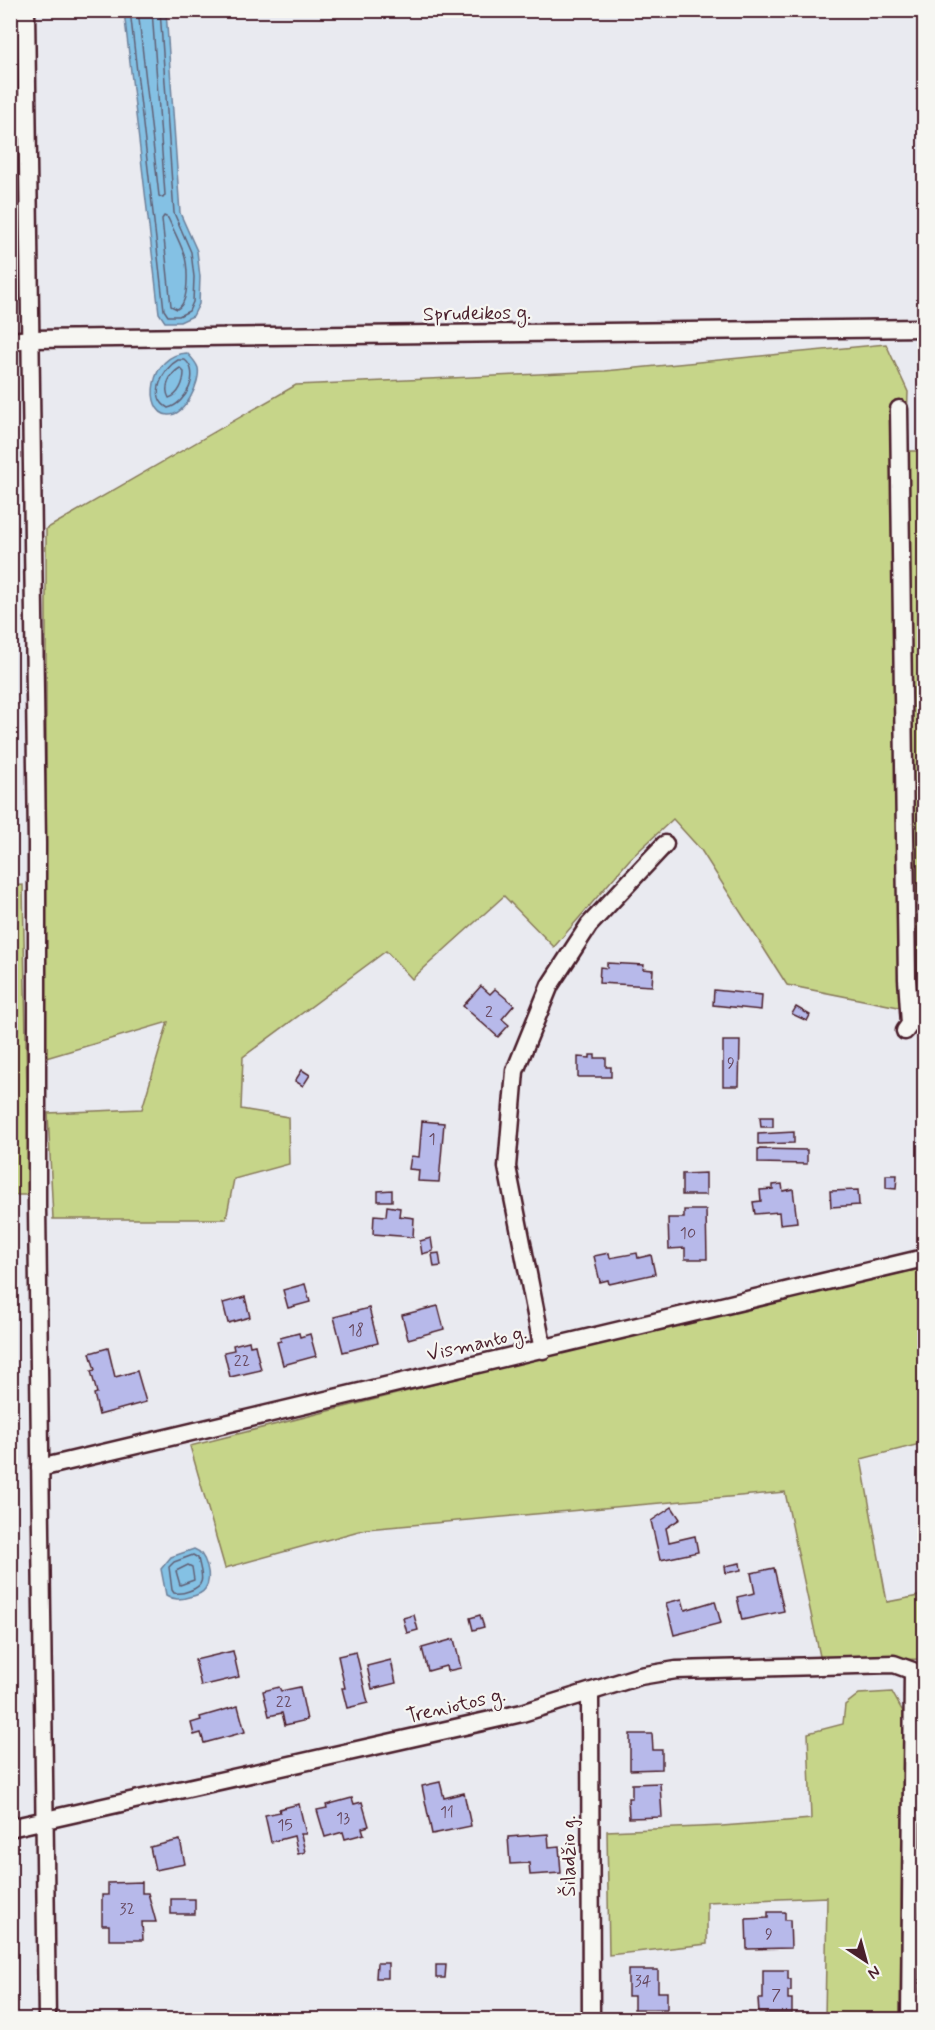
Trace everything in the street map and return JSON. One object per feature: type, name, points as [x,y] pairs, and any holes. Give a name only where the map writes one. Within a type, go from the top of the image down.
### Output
[{"type":"street","points":[[26,10],[37,843],[35,1072],[47,2019]]},
{"type":"street","name":"Sprudeikos g.","points":[[10,341],[924,328]]},
{"type":"street","points":[[899,409],[907,979],[910,1024],[905,1031]]},
{"type":"street","points":[[543,1350],[507,1167],[515,1071],[550,985],[589,925],[665,844]]},
{"type":"street","name":"Vismanto g.","points":[[40,1468],[924,1258]]},
{"type":"street","name":"Treniotos g.","points":[[10,1828],[522,1713],[640,1676],[676,1670],[894,1664],[913,1671],[910,2019]]},
{"type":"street","name":"Šiladžio g.","points":[[590,1693],[591,2019]]},
{"type":"green space","points":[[886,344],[908,392],[906,451],[924,451],[924,1012],[787,985],[701,850],[673,819],[630,859],[554,947],[504,896],[412,979],[386,951],[243,1057],[241,1109],[288,1117],[289,1164],[234,1179],[226,1219],[53,1219],[48,1113],[142,1109],[168,1022],[46,1058],[46,529],[296,385],[605,371]]},
{"type":"green space","points":[[23,885],[29,1195],[11,1195],[10,886]]},
{"type":"green space","points":[[924,1268],[924,1443],[861,1459],[887,1602],[924,1595],[924,1659],[821,1661],[785,1492],[366,1529],[225,1568],[190,1446],[645,1330]]},
{"type":"green space","points":[[892,1692],[903,1712],[900,2019],[825,2019],[827,1897],[707,1902],[707,1944],[609,1955],[607,1831],[811,1819],[808,1733],[843,1724],[845,1705],[859,1694]]},
{"type":"water","points":[[124,11],[166,11],[180,213],[197,251],[200,277],[199,304],[193,316],[180,322],[165,322],[159,313]]},
{"type":"water","points":[[187,353],[198,368],[194,389],[180,410],[168,415],[160,412],[155,405],[153,395],[158,373],[164,363],[174,356]]},
{"type":"water","points":[[194,1549],[202,1555],[207,1566],[208,1579],[205,1589],[202,1593],[183,1599],[174,1599],[166,1595],[161,1569],[171,1557]]},
{"type":"building","points":[[607,963],[644,965],[643,969],[653,970],[652,986],[599,983],[600,967],[607,968]]},
{"type":"building","points":[[481,986],[490,994],[495,989],[514,1005],[502,1019],[509,1025],[498,1037],[463,1006]]},
{"type":"building","points":[[714,990],[762,995],[761,1010],[713,1005]]},
{"type":"building","points":[[796,1007],[810,1015],[807,1021],[792,1014]]},
{"type":"building","points":[[723,1041],[740,1041],[739,1086],[723,1086]]},
{"type":"building","points":[[590,1055],[595,1055],[595,1058],[606,1058],[606,1067],[611,1067],[611,1077],[578,1077],[578,1057],[590,1058]]},
{"type":"building","points":[[302,1070],[310,1075],[303,1086],[295,1081]]},
{"type":"building","points":[[760,1117],[773,1117],[773,1127],[761,1127]]},
{"type":"building","points":[[422,1121],[444,1123],[439,1182],[418,1181],[419,1170],[409,1169],[411,1156],[419,1157]]},
{"type":"building","points":[[794,1132],[794,1143],[758,1144],[758,1134]]},
{"type":"building","points":[[758,1149],[807,1150],[807,1164],[758,1163]]},
{"type":"building","points":[[706,1173],[706,1195],[682,1195],[682,1174]]},
{"type":"building","points":[[886,1175],[897,1175],[896,1189],[886,1188]]},
{"type":"building","points":[[782,1184],[783,1191],[793,1189],[797,1222],[780,1224],[779,1212],[755,1214],[753,1202],[761,1201],[760,1190],[773,1189],[773,1185]]},
{"type":"building","points":[[392,1190],[392,1201],[378,1201],[378,1191]]},
{"type":"building","points":[[858,1190],[859,1205],[831,1207],[830,1191]]},
{"type":"building","points":[[387,1206],[400,1208],[399,1216],[414,1218],[413,1237],[373,1234],[374,1215],[386,1216]]},
{"type":"building","points":[[684,1210],[706,1210],[707,1259],[685,1259],[685,1248],[669,1249],[668,1218],[684,1218]]},
{"type":"building","points":[[431,1238],[433,1251],[422,1254],[420,1241]]},
{"type":"building","points":[[439,1253],[441,1266],[434,1267],[432,1254]]},
{"type":"building","points":[[609,1253],[610,1258],[637,1253],[638,1258],[651,1255],[655,1274],[609,1284],[608,1280],[600,1282],[594,1256]]},
{"type":"building","points":[[305,1284],[310,1302],[288,1308],[283,1290]]},
{"type":"building","points":[[245,1297],[250,1317],[228,1323],[223,1303]]},
{"type":"building","points":[[438,1306],[444,1329],[408,1339],[402,1315]]},
{"type":"building","points":[[369,1308],[378,1343],[343,1352],[334,1317]]},
{"type":"building","points":[[299,1333],[300,1337],[310,1334],[316,1356],[283,1365],[277,1342],[281,1341],[280,1338]]},
{"type":"building","points":[[249,1341],[250,1346],[255,1345],[261,1370],[230,1377],[224,1352],[234,1350],[233,1345]]},
{"type":"building","points":[[108,1348],[115,1377],[137,1371],[146,1402],[99,1415],[94,1394],[97,1393],[91,1371],[95,1370],[90,1353]]},
{"type":"building","points":[[672,1507],[680,1519],[666,1528],[669,1542],[695,1536],[698,1552],[660,1560],[651,1521]]},
{"type":"building","points":[[740,1563],[741,1570],[726,1573],[725,1566]]},
{"type":"building","points":[[774,1568],[784,1611],[742,1620],[737,1597],[755,1593],[751,1573]]},
{"type":"building","points":[[682,1599],[685,1610],[715,1601],[721,1623],[674,1635],[666,1603]]},
{"type":"building","points":[[414,1615],[418,1630],[407,1633],[403,1618]]},
{"type":"building","points":[[480,1615],[484,1627],[473,1630],[470,1618]]},
{"type":"building","points":[[454,1639],[461,1668],[447,1671],[446,1666],[428,1671],[422,1648]]},
{"type":"building","points":[[233,1651],[239,1677],[201,1686],[195,1660]]},
{"type":"building","points":[[356,1652],[368,1703],[347,1708],[338,1656]]},
{"type":"building","points":[[391,1660],[396,1683],[372,1689],[367,1666]]},
{"type":"building","points":[[279,1687],[281,1691],[300,1687],[307,1720],[285,1725],[282,1713],[269,1716],[263,1691]]},
{"type":"building","points":[[238,1706],[245,1732],[204,1743],[201,1733],[194,1735],[191,1723],[201,1720],[200,1717]]},
{"type":"building","points":[[630,1734],[652,1734],[653,1750],[662,1750],[662,1769],[630,1770]]},
{"type":"building","points":[[440,1782],[444,1798],[464,1793],[471,1826],[432,1834],[422,1786]]},
{"type":"building","points":[[660,1783],[662,1817],[629,1818],[628,1798],[632,1798],[632,1784]]},
{"type":"building","points":[[352,1798],[354,1804],[362,1802],[369,1826],[362,1828],[364,1834],[345,1839],[343,1832],[325,1837],[317,1810],[327,1808],[326,1805]]},
{"type":"building","points":[[299,1804],[306,1834],[301,1834],[305,1852],[298,1854],[294,1836],[271,1842],[265,1815]]},
{"type":"building","points":[[548,1834],[549,1847],[559,1846],[561,1873],[530,1875],[529,1863],[510,1864],[508,1837]]},
{"type":"building","points":[[180,1840],[185,1864],[155,1870],[150,1847]]},
{"type":"building","points":[[142,1882],[142,1893],[148,1893],[156,1922],[142,1922],[143,1940],[109,1940],[109,1925],[102,1925],[102,1895],[108,1895],[108,1883]]},
{"type":"building","points":[[171,1899],[195,1899],[195,1914],[171,1914]]},
{"type":"building","points":[[768,1912],[785,1912],[785,1920],[790,1920],[791,1948],[747,1949],[746,1919],[768,1918]]},
{"type":"building","points":[[377,1963],[388,1963],[388,1978],[376,1978]]},
{"type":"building","points":[[436,1965],[446,1965],[445,1978],[436,1978]]},
{"type":"building","points":[[628,1970],[658,1970],[658,1992],[667,1992],[667,2009],[634,2009],[634,1996],[628,1996]]},
{"type":"building","points":[[763,1970],[788,1970],[791,1991],[788,1991],[788,1999],[792,1999],[792,2013],[759,2013],[758,1999],[763,1999]]}]
